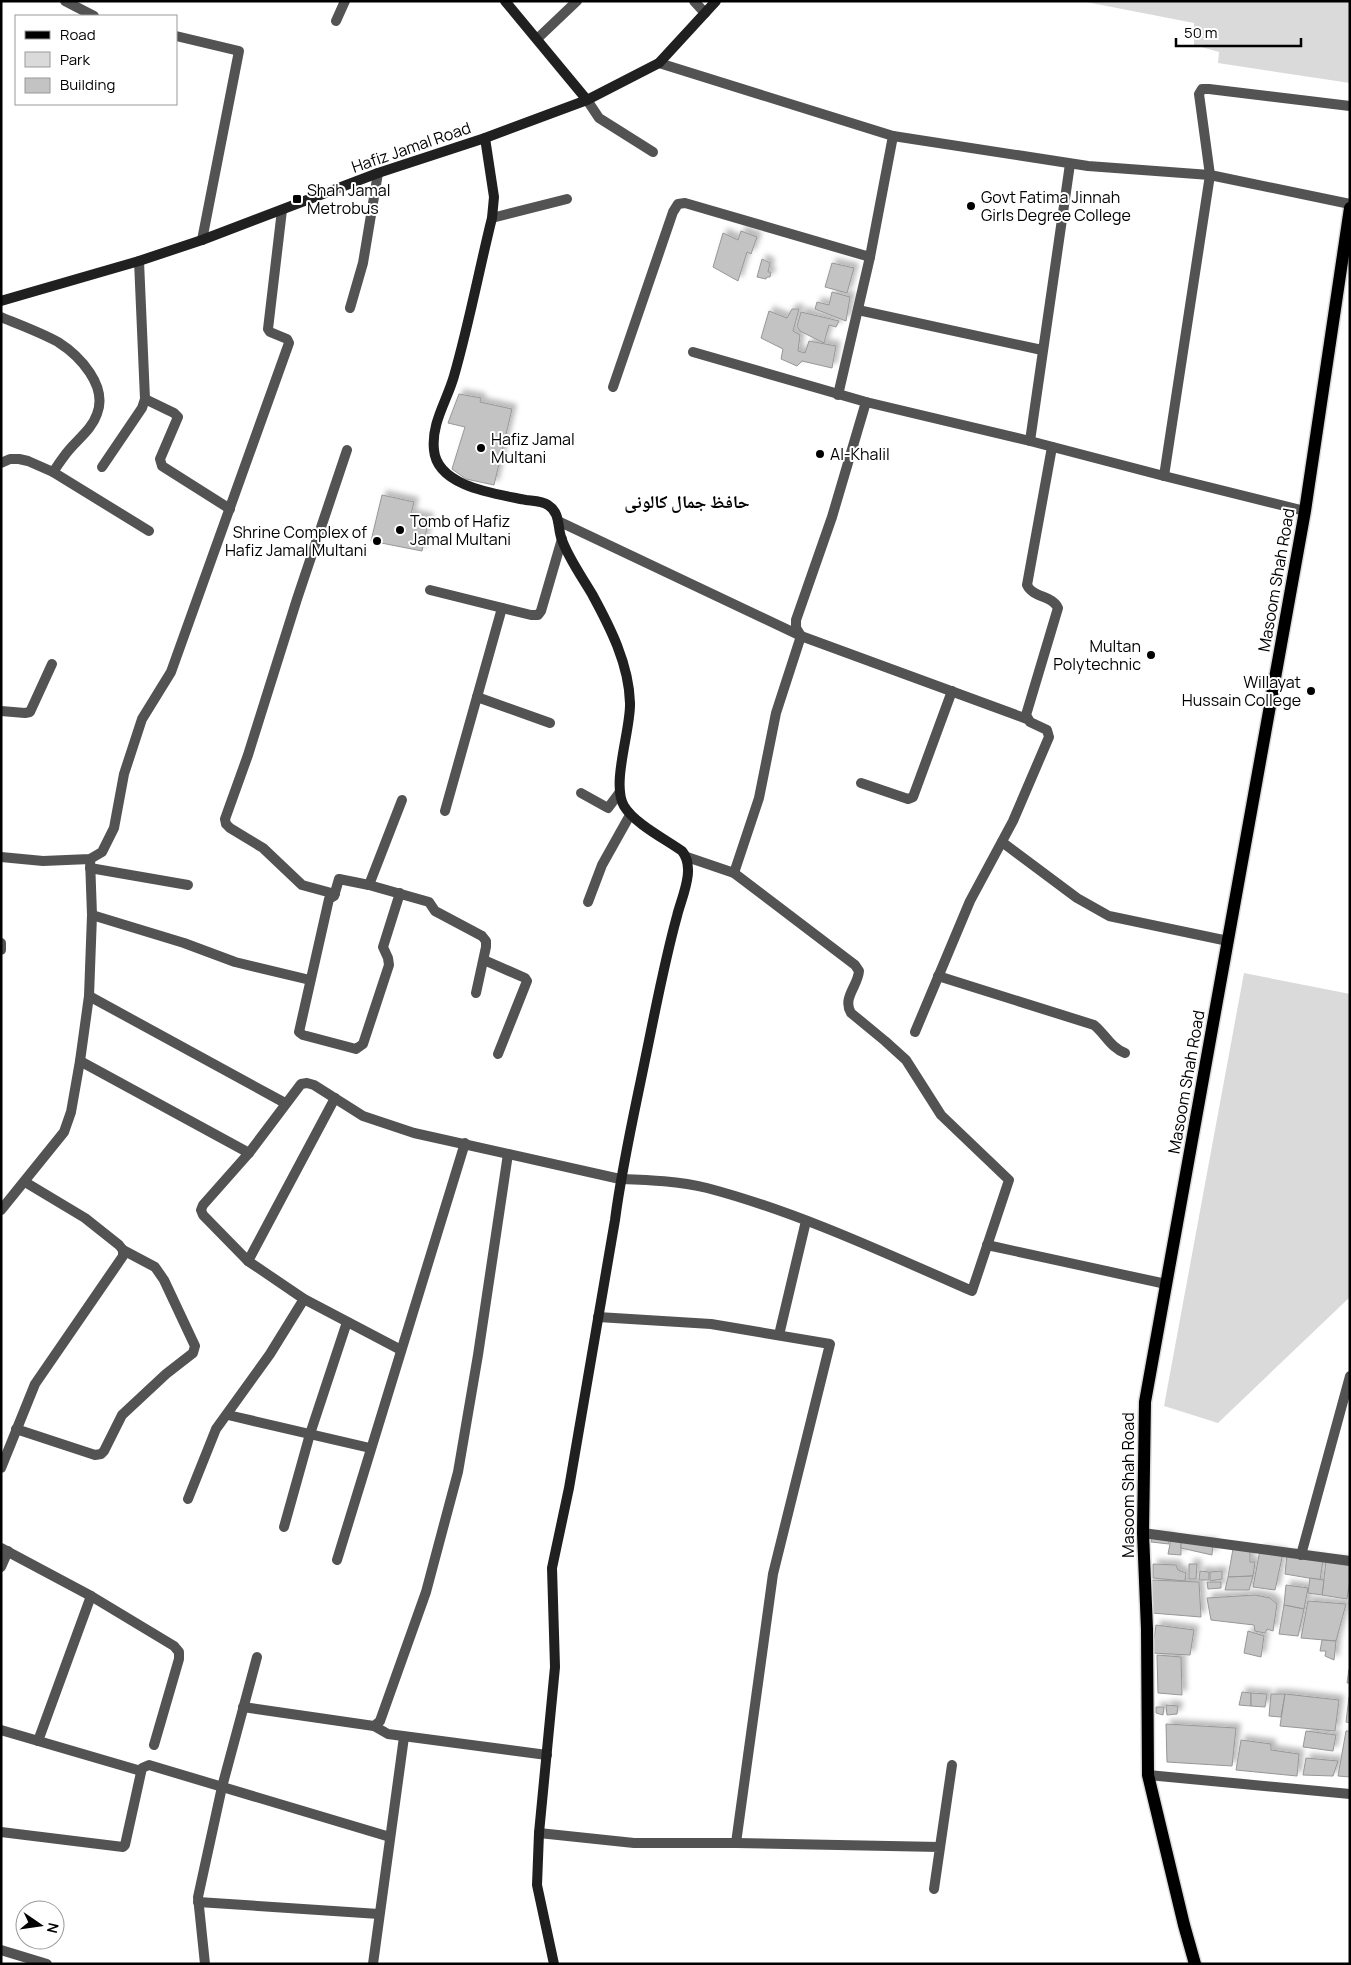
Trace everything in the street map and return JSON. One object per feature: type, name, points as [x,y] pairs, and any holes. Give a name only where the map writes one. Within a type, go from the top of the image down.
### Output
[{"type":"main road","name":"Masoom Shah Road","points":[[1195,1964],[1148,1775],[1147,1629],[1143,1533],[1145,1402],[1305,511],[1350,206]]},
{"type":"street","points":[[65,1],[92,15]]},
{"type":"street","points":[[336,21],[345,1]]},
{"type":"street","points":[[504,1],[587,100],[599,118],[653,152]]},
{"type":"street","points":[[537,39],[577,1]]},
{"type":"street","points":[[694,1],[705,13]]},
{"type":"street","name":"Hafiz Jamal Road","points":[[1,301],[139,261],[202,240],[378,172],[485,138],[587,100],[659,63],[716,1]]},
{"type":"street","points":[[178,36],[239,51],[202,240]]},
{"type":"street","points":[[659,63],[893,136],[1070,164],[1210,175],[1350,206]]},
{"type":"street","points":[[1164,476],[1210,175],[1199,94],[1202,89],[1350,106]]},
{"type":"street","points":[[838,395],[870,257],[893,136]]},
{"type":"street","points":[[485,138],[494,197],[492,218],[454,378],[440,411],[434,450],[437,465],[447,476],[465,484],[493,493],[546,504],[554,510],[562,539],[612,631],[625,674],[630,703],[620,781],[623,804],[630,815],[682,851],[687,857],[689,866],[670,945],[620,1179],[615,1220],[569,1488],[552,1568],[555,1667],[539,1833],[537,1885],[554,1964]]},
{"type":"street","points":[[1030,441],[1070,164]]},
{"type":"street","points":[[350,308],[363,263],[378,172]]},
{"type":"street","points":[[492,218],[567,199]]},
{"type":"street","points":[[613,387],[673,212],[678,204],[685,203],[731,215],[870,257]]},
{"type":"street","points":[[1,1210],[64,1132],[68,1122],[80,1061],[89,996],[92,916],[90,864],[102,852],[114,828],[124,774],[142,719],[171,672],[289,344],[287,339],[270,332],[268,329],[282,210]]},
{"type":"street","points":[[102,467],[142,408],[145,399],[139,261]]},
{"type":"street","points":[[858,310],[1042,350]]},
{"type":"street","points":[[1,317],[58,342],[70,351],[89,371],[97,384],[100,404],[92,425],[69,450],[53,472]]},
{"type":"street","points":[[693,352],[838,395],[1030,441],[1305,511]]},
{"type":"street","points":[[145,399],[174,413],[178,417],[160,459],[162,466],[230,509]]},
{"type":"street","points":[[734,873],[759,798],[776,713],[800,636],[796,628],[796,620],[832,517],[866,402]]},
{"type":"street","points":[[1027,719],[1027,710],[1058,608],[1052,600],[1032,592],[1027,586],[1052,447]]},
{"type":"street","points":[[335,894],[302,885],[263,848],[230,828],[226,824],[225,819],[248,755],[297,599],[347,450]]},
{"type":"street","points":[[1,463],[10,459],[19,459],[53,472],[148,530]]},
{"type":"street","points":[[558,521],[800,636],[1027,719],[1047,730],[1049,737],[1002,842],[986,868],[970,901],[915,1032]]},
{"type":"street","points":[[430,590],[531,615],[538,615],[541,611],[562,539]]},
{"type":"street","points":[[444,811],[502,608]]},
{"type":"street","points":[[1,711],[30,712],[52,664]]},
{"type":"street","points":[[862,783],[908,800],[913,797],[952,691]]},
{"type":"street","points":[[477,696],[550,723]]},
{"type":"street","points":[[581,793],[608,808],[620,792]]},
{"type":"street","points":[[369,885],[402,800]]},
{"type":"street","points":[[588,902],[602,865],[630,815]]},
{"type":"street","points":[[1002,842],[1077,898],[1109,916],[1228,941]]},
{"type":"street","points":[[1,857],[90,864],[188,885]]},
{"type":"street","points":[[401,1350],[304,1298],[248,1261],[201,1210],[203,1205],[248,1154],[301,1084],[314,1085],[363,1116],[414,1134],[620,1179],[655,1180],[706,1188],[806,1221],[972,1291],[1009,1180],[941,1115],[906,1060],[851,1013],[847,1007],[848,998],[858,980],[859,971],[855,965],[734,873],[687,857]]},
{"type":"street","points":[[400,893],[383,947],[389,965],[363,1044],[356,1049],[303,1035],[300,1032],[329,899],[335,894],[339,879],[369,885],[400,893],[429,902],[435,911],[482,936],[486,941],[486,947],[476,993]]},
{"type":"street","points":[[92,916],[184,943],[235,962],[310,980]]},
{"type":"street","points":[[1,942],[1,950]]},
{"type":"street","points":[[484,960],[525,978],[527,981],[498,1054]]},
{"type":"street","points":[[938,976],[1094,1025],[1112,1046],[1125,1053]]},
{"type":"street","points":[[89,996],[285,1103]]},
{"type":"street","points":[[80,1061],[248,1154]]},
{"type":"street","points":[[248,1261],[335,1098]]},
{"type":"street","points":[[337,1560],[465,1144]]},
{"type":"street","points":[[374,1726],[380,1721],[426,1592],[458,1472],[508,1154]]},
{"type":"street","points":[[16,1429],[95,1455],[101,1454],[122,1415],[166,1374],[193,1353],[195,1346],[164,1280],[155,1267],[123,1250],[85,1218],[25,1182]]},
{"type":"street","points":[[779,1336],[806,1221]]},
{"type":"street","points":[[987,1245],[1166,1284]]},
{"type":"street","points":[[1,1468],[35,1384],[123,1256],[123,1250]]},
{"type":"street","points":[[188,1499],[216,1430],[270,1354],[304,1298]]},
{"type":"street","points":[[598,1317],[711,1324],[830,1344],[773,1574],[736,1843]]},
{"type":"street","points":[[284,1527],[310,1434],[347,1322]]},
{"type":"street","points":[[1301,1555],[1350,1376]]},
{"type":"street","points":[[228,1415],[370,1448]]},
{"type":"street","points":[[1143,1533],[1350,1562]]},
{"type":"street","points":[[1,1567],[4,1550],[91,1596],[174,1646],[179,1652],[179,1659],[154,1744]]},
{"type":"street","points":[[38,1741],[91,1596]]},
{"type":"street","points":[[205,1964],[198,1902],[222,1787],[257,1657]]},
{"type":"street","points":[[244,1707],[374,1726],[384,1733],[404,1737],[547,1755]]},
{"type":"street","points":[[1,1730],[141,1771]]},
{"type":"street","points":[[373,1964],[404,1737]]},
{"type":"street","points":[[1,1832],[123,1847],[141,1771],[146,1765],[149,1765],[390,1837]]},
{"type":"street","points":[[539,1833],[634,1843],[940,1847],[952,1766],[934,1889]]},
{"type":"street","points":[[1148,1775],[1350,1794]]},
{"type":"street","points":[[198,1902],[379,1914]]},
{"type":"street","points":[[1,1950],[47,1964]]},
{"type":"green space","points":[[1081,1],[1350,1],[1350,83],[1218,63],[1219,52],[1194,45],[1194,23]]},
{"type":"green space","points":[[1244,973],[1350,994],[1350,1297],[1218,1423],[1164,1406]]},
{"type":"building","points":[[741,231],[757,237],[751,254],[747,252],[738,281],[713,267],[723,233],[738,240]]},
{"type":"building","points":[[762,259],[770,263],[768,272],[771,272],[770,277],[766,279],[757,277]]},
{"type":"building","points":[[832,263],[854,268],[847,293],[825,287]]},
{"type":"building","points":[[832,292],[850,297],[846,321],[815,309],[817,302],[829,305]]},
{"type":"building","points":[[792,309],[799,309],[793,331],[800,335],[798,351],[805,353],[809,341],[836,346],[832,368],[802,361],[797,366],[781,359],[783,349],[761,338],[769,311],[787,318]]},
{"type":"building","points":[[801,312],[839,321],[836,327],[829,325],[824,343],[800,331],[797,326]]},
{"type":"building","name":"Hafiz Jamal Multani","points":[[459,394],[481,398],[480,402],[512,409],[494,485],[466,479],[452,469],[465,427],[448,423]]},
{"type":"building","name":"Tomb of Hafiz Jamal Multani","points":[[382,495],[414,502],[411,514],[429,518],[422,551],[371,541]]},
{"type":"building","points":[[1152,1536],[1169,1537],[1169,1544],[1151,1542]]},
{"type":"building","points":[[1171,1539],[1181,1541],[1181,1555],[1168,1554]]},
{"type":"building","points":[[1181,1541],[1213,1543],[1212,1555],[1181,1548]]},
{"type":"building","points":[[1233,1549],[1250,1551],[1250,1562],[1255,1562],[1253,1576],[1228,1577]]},
{"type":"building","points":[[1260,1550],[1283,1553],[1275,1590],[1253,1587]]},
{"type":"building","points":[[1287,1555],[1323,1560],[1320,1580],[1285,1574]]},
{"type":"building","points":[[1326,1561],[1350,1562],[1347,1599],[1322,1595]]},
{"type":"building","points":[[1153,1564],[1176,1565],[1178,1570],[1186,1573],[1185,1581],[1153,1578]]},
{"type":"building","points":[[1189,1564],[1197,1564],[1196,1579],[1189,1579]]},
{"type":"building","points":[[1200,1571],[1209,1572],[1209,1580],[1199,1580]]},
{"type":"building","points":[[1222,1571],[1222,1579],[1210,1581],[1210,1572]]},
{"type":"building","points":[[1253,1576],[1249,1590],[1225,1590],[1228,1577]]},
{"type":"building","points":[[1310,1578],[1324,1580],[1322,1595],[1308,1593]]},
{"type":"building","points":[[1151,1580],[1199,1582],[1201,1617],[1152,1613]]},
{"type":"building","points":[[1207,1582],[1221,1582],[1221,1588],[1208,1589]]},
{"type":"building","points":[[1286,1585],[1308,1588],[1304,1609],[1284,1605]]},
{"type":"building","points":[[1255,1595],[1270,1598],[1277,1604],[1273,1631],[1267,1629],[1265,1633],[1255,1631],[1254,1625],[1211,1620],[1207,1598]]},
{"type":"building","points":[[1308,1601],[1346,1604],[1336,1641],[1301,1638]]},
{"type":"building","points":[[1284,1605],[1304,1609],[1298,1636],[1279,1634]]},
{"type":"building","points":[[1156,1625],[1194,1630],[1190,1655],[1152,1653]]},
{"type":"building","points":[[1248,1631],[1264,1636],[1261,1657],[1244,1653]]},
{"type":"building","points":[[1322,1640],[1336,1641],[1334,1660],[1325,1656],[1326,1651],[1320,1651]]},
{"type":"building","points":[[1157,1655],[1181,1657],[1182,1695],[1158,1693]]},
{"type":"building","points":[[1349,1669],[1350,1683],[1347,1683]]},
{"type":"building","points":[[1242,1692],[1251,1693],[1251,1706],[1239,1705]]},
{"type":"building","points":[[1251,1693],[1267,1694],[1265,1707],[1251,1706]]},
{"type":"building","points":[[1271,1694],[1285,1694],[1281,1717],[1269,1716]]},
{"type":"building","points":[[1285,1694],[1339,1700],[1335,1731],[1280,1726]]},
{"type":"building","points":[[1350,1697],[1350,1723],[1346,1722]]},
{"type":"building","points":[[1166,1705],[1178,1706],[1177,1714],[1167,1715]]},
{"type":"building","points":[[1156,1707],[1164,1707],[1163,1715],[1156,1713]]},
{"type":"building","points":[[1166,1724],[1236,1728],[1232,1766],[1167,1762]]},
{"type":"building","points":[[1306,1731],[1336,1735],[1333,1751],[1303,1747]]},
{"type":"building","points":[[1346,1731],[1350,1731],[1350,1777],[1338,1776]]},
{"type":"building","points":[[1241,1740],[1271,1744],[1271,1750],[1299,1754],[1297,1776],[1236,1770]]},
{"type":"building","points":[[1306,1758],[1338,1761],[1333,1776],[1303,1775]]},
{"type":"place","name":"Shah Jamal Metrobus","points":[[297,199]]},
{"type":"place","name":"Govt Fatima Jinnah Girls Degree College","points":[[971,206]]},
{"type":"place","name":"Hafiz Jamal Multani","points":[[481,448]]},
{"type":"place","name":"Al-Khalil","points":[[820,454]]},
{"type":"place","name":"Tomb of Hafiz Jamal Multani","points":[[400,530]]},
{"type":"place","name":"Shrine Complex of Hafiz Jamal Multani","points":[[377,541]]},
{"type":"place","name":"Multan Polytechnic","points":[[1151,655]]},
{"type":"place","name":"Willayat Hussain College","points":[[1311,691]]},
{"type":"district","name":"حافظ جمال کالونی","points":[[687,502]]}]
